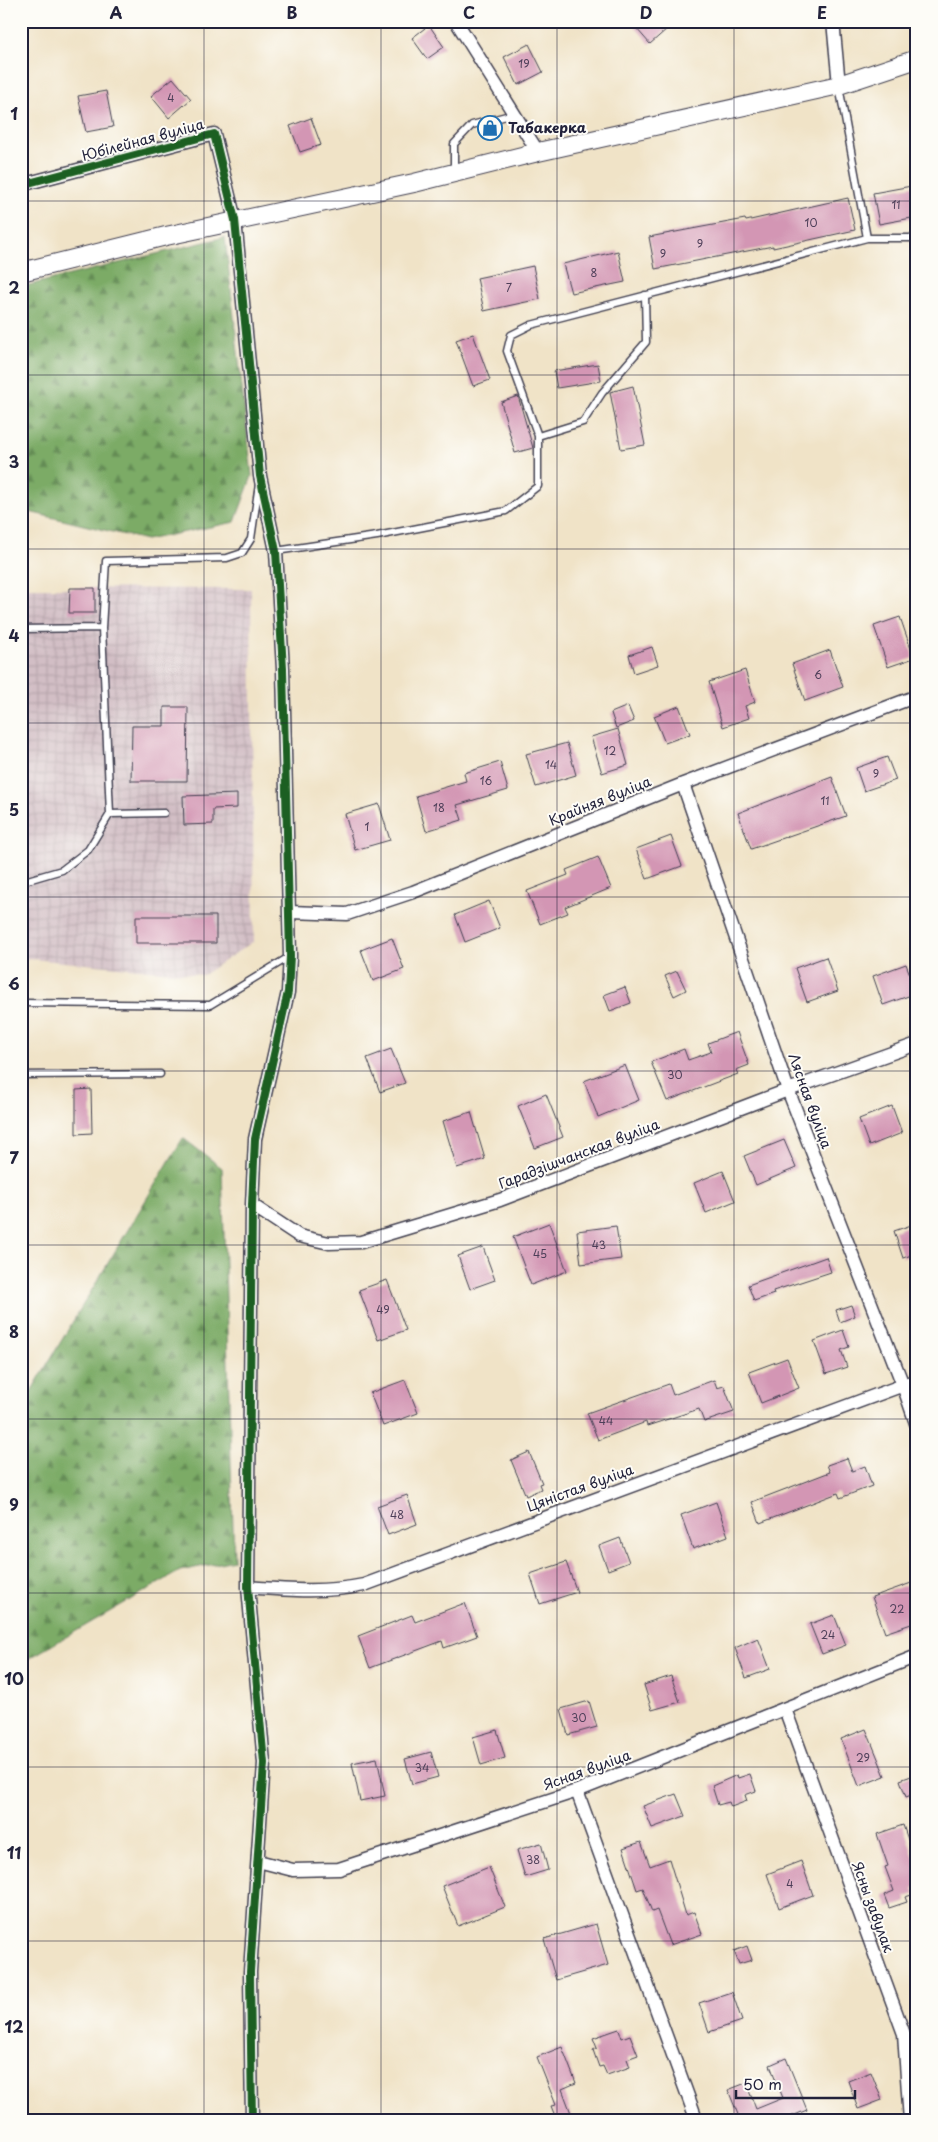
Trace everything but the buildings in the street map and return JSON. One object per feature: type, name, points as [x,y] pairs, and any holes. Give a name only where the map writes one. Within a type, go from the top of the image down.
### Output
[{"type":"main road","points":[[21,272],[235,220],[454,173],[538,152],[839,84],[917,59]]},
{"type":"street","points":[[456,21],[538,152]]},
{"type":"street","points":[[833,21],[839,84]]},
{"type":"street","name":"Юбілейная вуліца","points":[[21,186],[214,134],[235,220]]},
{"type":"street","points":[[235,220],[260,476],[276,551],[283,669],[290,912],[288,992],[255,1139],[252,1205],[248,1587],[264,1762],[250,1972],[252,2121]]},
{"type":"street","name":"Крайняя вуліца","points":[[290,912],[347,914],[413,892],[683,784],[917,696]]},
{"type":"street","name":"Лясная вуліца","points":[[683,784],[788,1090],[903,1385],[917,1426]]},
{"type":"street","name":"Гарадзішчанская вуліца","points":[[252,1205],[299,1236],[330,1243],[361,1242],[500,1200],[788,1090],[917,1044]]},
{"type":"street","name":"Цяністая вуліца","points":[[248,1587],[309,1592],[339,1590],[364,1584],[917,1380]]},
{"type":"street","name":"Ясная вуліца","points":[[258,1860],[293,1870],[340,1869],[576,1791],[917,1656]]},
{"type":"street","name":"Ясны завулак","points":[[785,1709],[904,2034],[910,2121]]},
{"type":"street","points":[[576,1791],[697,2121]]},
{"type":"lane","points":[[839,84],[867,238]]},
{"type":"lane","points":[[454,173],[454,144],[472,125],[514,114]]},
{"type":"lane","points":[[276,551],[377,536],[506,511],[538,486],[538,436],[507,351],[512,335],[531,325],[867,238],[917,238]]},
{"type":"lane","points":[[538,436],[583,422],[602,393],[646,342],[645,295]]},
{"type":"lane","points":[[21,882],[62,870],[88,850],[110,814],[102,628],[106,561],[227,558],[242,553],[251,539],[260,476]]},
{"type":"lane","points":[[21,629],[102,628]]},
{"type":"lane","points":[[110,814],[164,813]]},
{"type":"lane","points":[[21,1003],[210,1005],[290,956]]},
{"type":"lane","points":[[21,1075],[160,1074]]},
{"type":"shaded area","points":[[21,588],[251,589],[254,941],[203,975],[21,958]]},
{"type":"green space","points":[[225,237],[252,476],[235,522],[146,540],[21,510],[21,287]]},
{"type":"green space","points":[[183,1138],[222,1168],[234,1560],[180,1571],[21,1663],[21,1408]]},
{"type":"cycle path","points":[[21,185],[214,134],[235,220],[260,476],[276,551],[283,669],[290,956],[288,992],[255,1139],[252,1205],[248,1587],[264,1763],[250,1972],[252,2121]]},
{"type":"place","name":"Табакерка","points":[[490,128]]}]
